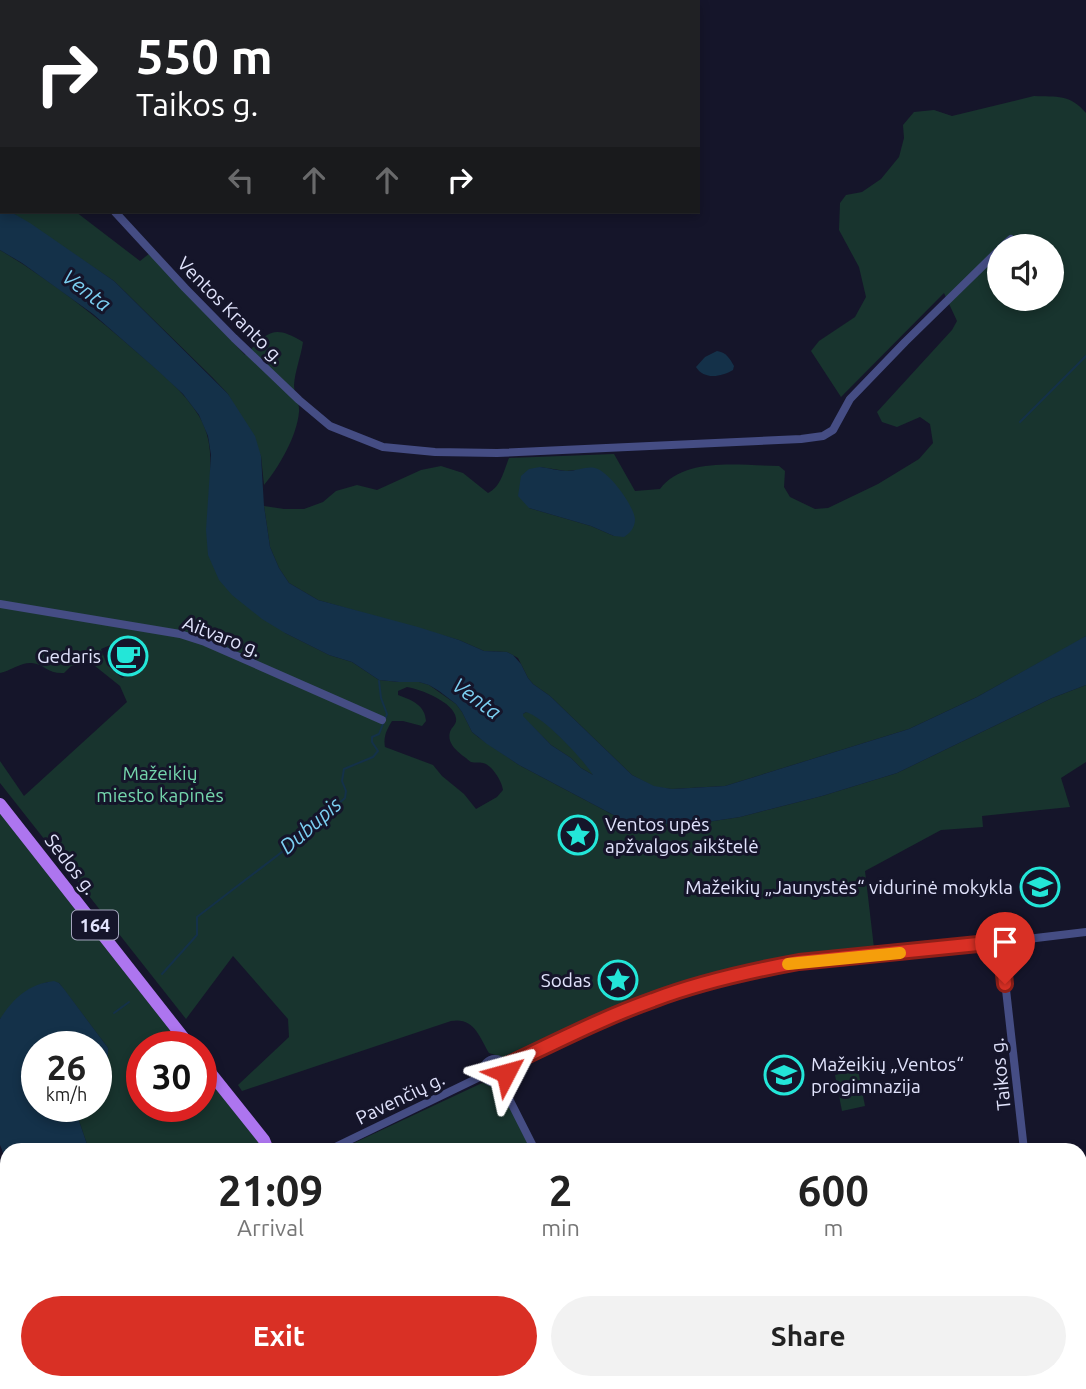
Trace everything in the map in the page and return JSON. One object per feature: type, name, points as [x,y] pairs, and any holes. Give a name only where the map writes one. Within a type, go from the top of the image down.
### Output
[{"type":"main road","name":"Sedos g.","points":[[0,804],[178,1031]]},
{"type":"main road","points":[[217,1082],[264,1143]]},
{"type":"street","name":"Ventos Kranto g.","points":[[118,214],[234,338],[330,426],[383,447],[448,452],[497,453],[823,436],[837,425],[850,399],[987,262]]},
{"type":"street","name":"Aitvaro g.","points":[[0,604],[180,635],[205,642],[382,720]]},
{"type":"street","points":[[999,930],[1006,932],[1011,941],[1008,951],[1002,954],[992,951],[988,943],[991,934],[999,930]]},
{"type":"street","points":[[1011,941],[1086,932]]},
{"type":"street","points":[[505,1066],[596,1023],[653,1000],[733,975],[799,962],[988,943]]},
{"type":"street","name":"Taikos g.","points":[[1002,954],[1023,1143]]},
{"type":"street","points":[[496,1059],[505,1066],[505,1076],[500,1081],[492,1082],[486,1079],[484,1066],[489,1061],[496,1059]]},
{"type":"street","name":"Pavenčių g.","points":[[343,1143],[484,1075]]},
{"type":"street","points":[[500,1081],[531,1143]]},
{"type":"green space","points":[[1034,96],[1069,100],[1086,113],[1086,636],[1082,639],[977,697],[909,729],[725,786],[672,789],[654,787],[632,775],[550,696],[533,684],[518,658],[507,652],[484,651],[459,640],[318,600],[289,583],[270,547],[264,506],[304,509],[323,502],[336,491],[357,485],[377,490],[421,470],[441,466],[463,473],[488,493],[499,482],[509,458],[614,454],[635,491],[660,489],[684,471],[699,467],[779,466],[785,471],[784,487],[790,497],[815,509],[828,508],[878,484],[919,459],[933,443],[930,424],[920,417],[897,427],[882,422],[877,412],[952,330],[957,321],[944,293],[841,397],[811,351],[819,341],[855,317],[866,297],[859,267],[839,230],[840,203],[846,195],[862,192],[881,179],[899,157],[904,138],[903,125],[914,112],[934,110],[952,116]],"holes":[[[540,467],[576,470],[614,536],[591,526],[529,508]]]},
{"type":"green space","points":[[14,214],[79,214],[140,261],[150,253],[245,355],[271,333],[284,333],[303,342],[294,385],[299,409],[298,421],[286,451],[264,485],[261,456],[228,394],[114,281]]},
{"type":"green space","name":"Mažeikių miesto kapinės","points":[[0,250],[54,286],[106,326],[171,382],[193,407],[208,439],[210,478],[285,633],[329,655],[352,662],[379,680],[429,685],[456,704],[472,732],[478,737],[519,765],[623,820],[655,824],[700,823],[740,817],[822,796],[897,773],[1052,698],[1086,685],[1086,762],[1061,778],[1070,807],[982,816],[983,827],[941,830],[865,871],[874,948],[745,965],[702,976],[588,1021],[508,1059],[489,1053],[479,1034],[470,1025],[451,1021],[242,1091],[238,1085],[289,1037],[288,1019],[233,956],[186,1019],[0,783],[0,761],[24,796],[127,702],[120,686],[88,663],[71,666],[64,673],[32,663],[0,673]],"holes":[[[127,638],[144,669],[122,678],[107,665],[101,649]],[[407,687],[436,697],[454,712],[456,720],[450,732],[450,742],[471,762],[486,764],[493,770],[503,790],[497,797],[476,809],[433,765],[385,747],[386,733],[392,721],[422,726],[426,721],[420,707],[398,695],[398,691]]]},
{"type":"green space","points":[[526,712],[547,724],[574,750],[595,776],[551,745],[522,716]]},
{"type":"green space","points":[[0,812],[172,1031],[126,1031],[126,1122],[217,1122],[217,1088],[260,1143],[87,1143],[79,1122],[112,1122],[112,1031],[95,1031],[59,983],[42,984],[0,1019]]},
{"type":"green space","points":[[858,1070],[865,1106],[842,1111],[835,1075]]},
{"type":"green space","points":[[482,1083],[496,1085],[501,1089],[528,1143],[354,1143]]},
{"type":"water","name":"Venta","points":[[0,214],[14,214],[30,223],[114,281],[228,394],[255,436],[261,456],[270,547],[289,583],[318,600],[418,627],[484,651],[507,652],[513,655],[533,684],[550,696],[632,775],[654,786],[672,789],[725,786],[909,729],[977,697],[1086,636],[1086,685],[1052,698],[897,773],[822,796],[740,817],[700,823],[655,824],[623,820],[519,765],[487,744],[472,732],[456,704],[429,685],[379,680],[352,662],[329,655],[285,633],[232,595],[219,580],[208,555],[206,530],[211,455],[208,436],[199,415],[183,394],[93,314],[0,250]],"holes":[[[526,712],[543,722],[581,759],[593,775],[551,745],[523,714]]]},
{"type":"water","points":[[717,351],[729,358],[734,366],[733,370],[713,376],[703,374],[696,367],[705,357]]},
{"type":"water","points":[[540,467],[568,471],[595,468],[607,475],[634,513],[632,530],[624,537],[614,536],[591,526],[529,508],[518,496],[521,476],[529,469]]},
{"type":"water","points":[[54,981],[59,983],[95,1031],[21,1031],[21,1122],[79,1122],[87,1143],[0,1143],[0,1019],[10,1005],[36,985]]},
{"type":"waterway","points":[[1020,422],[1086,356]]},
{"type":"waterway","name":"Dubupis","points":[[162,974],[197,935],[197,917],[295,842],[345,798],[346,791],[342,781],[344,769],[373,757],[378,751],[372,737],[379,734],[387,714],[379,681]]},
{"type":"waterway","points":[[114,1013],[129,1002]]},
{"type":"slow traffic","points":[[788,964],[900,953]]},
{"type":"place","name":"Gedaris","points":[[128,656]]},
{"type":"place","name":"Ventos upės apžvalgos aikštelė","points":[[578,835]]},
{"type":"place","name":"Mažeikių „Jaunystės“ vidurinė mokykla","points":[[1040,887]]},
{"type":"place","name":"Sodas","points":[[618,980]]},
{"type":"place","name":"Mažeikių „Ventos“ progimnazija","points":[[784,1075]]},
{"type":"route","points":[[506,1073],[505,1066],[596,1023],[653,1000],[768,967],[988,943],[992,951],[1002,954],[1005,984]]}]
